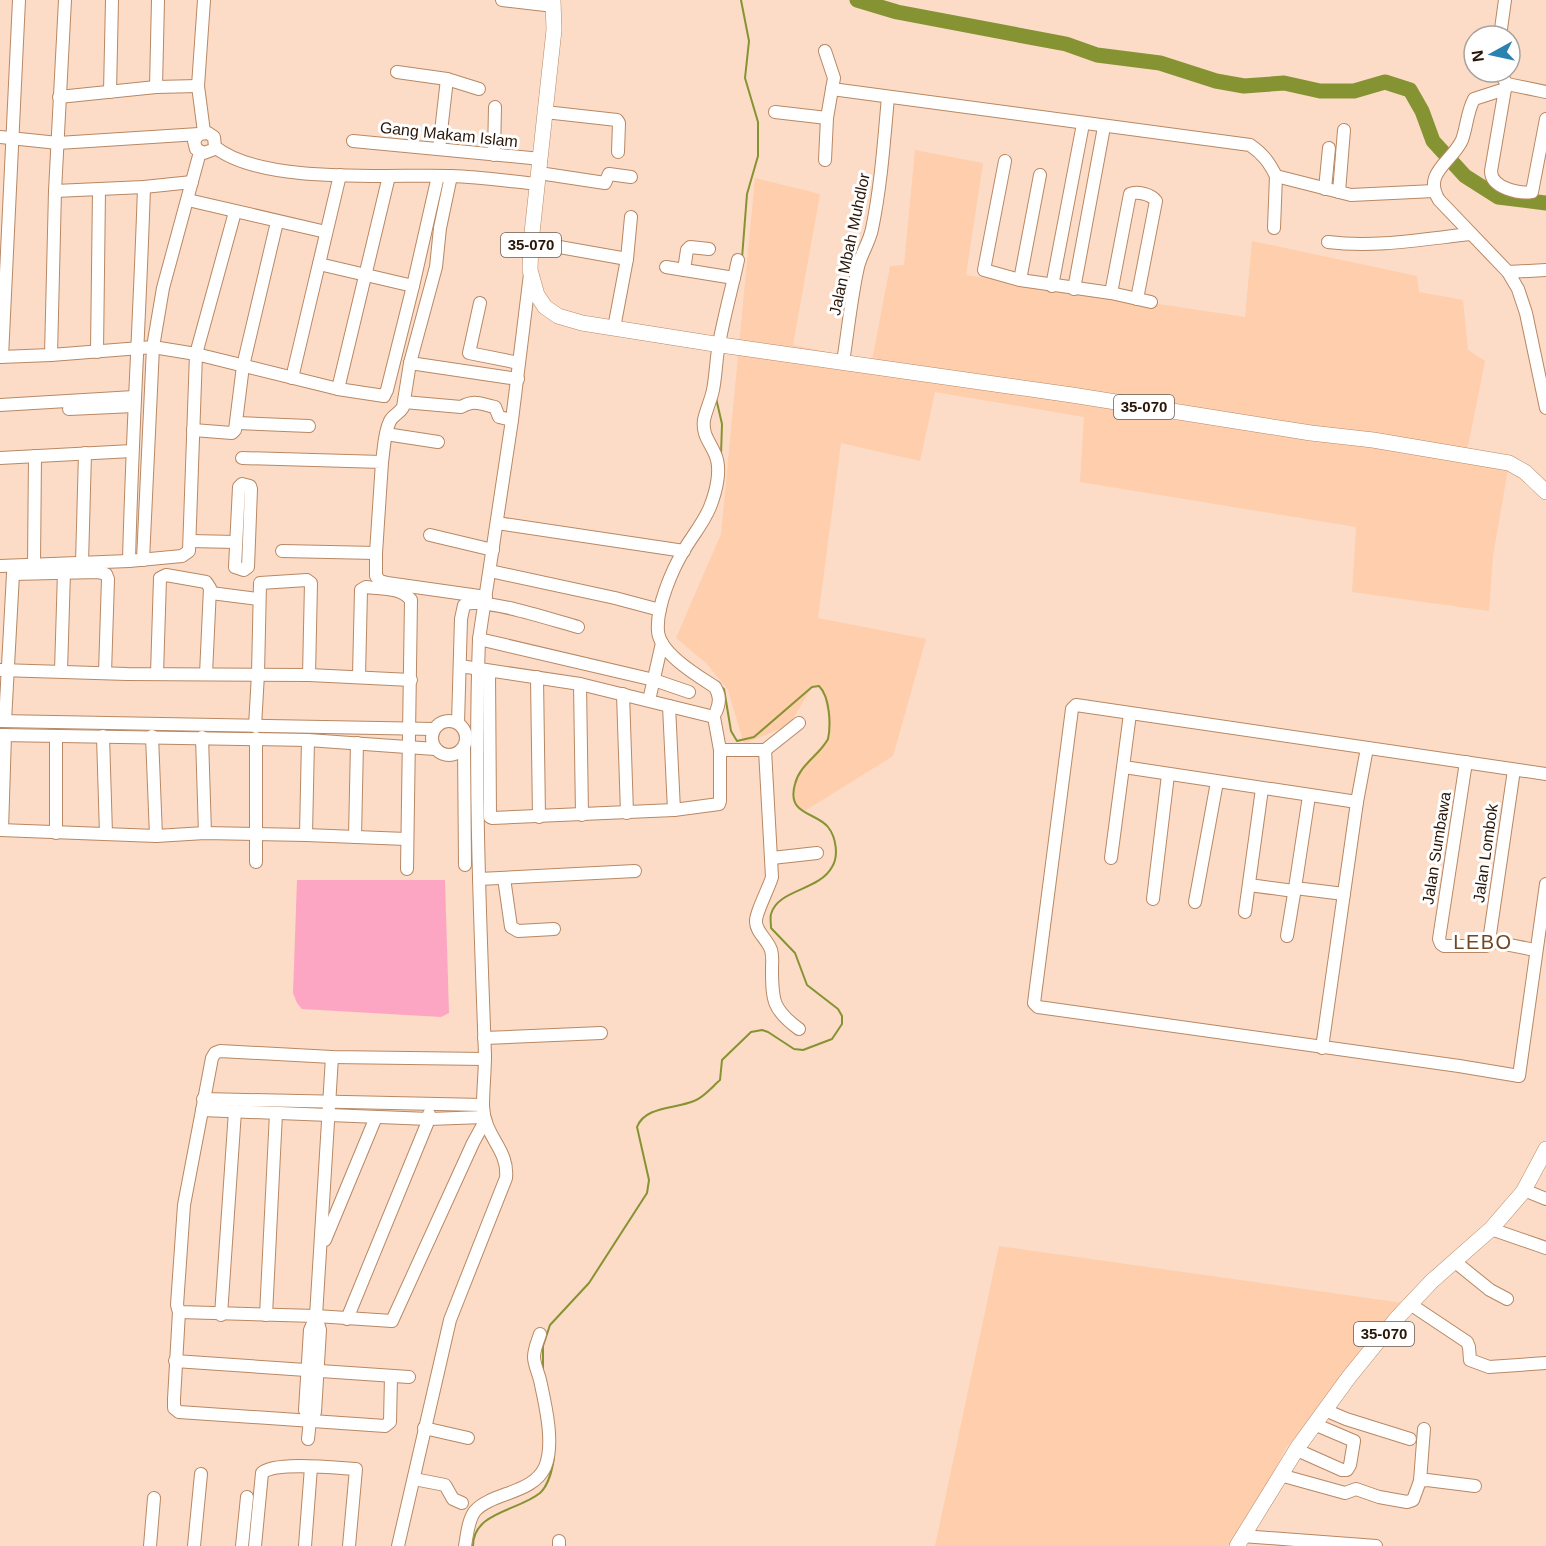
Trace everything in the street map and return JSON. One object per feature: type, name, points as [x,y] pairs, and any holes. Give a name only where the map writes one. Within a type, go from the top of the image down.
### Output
[{"type":"main road","name":"35-070","points":[[553,3],[554,30],[530,270],[537,295],[545,307],[558,316],[582,323],[614,328],[1373,440],[1509,464],[1525,472],[1546,492]]},
{"type":"main road","name":"35-070","points":[[1240,1541],[1280,1475],[1349,1377],[1410,1304],[1491,1229],[1524,1190],[1546,1149]]},
{"type":"street","points":[[19,0],[5,138],[1,357],[153,347],[196,354],[338,389],[384,396],[413,286],[438,176]]},
{"type":"street","points":[[51,355],[55,191],[64,0]]},
{"type":"street","points":[[110,92],[112,0]]},
{"type":"street","points":[[156,87],[158,0]]},
{"type":"street","points":[[204,0],[198,86],[202,133],[194,141],[196,149],[200,152],[208,153],[215,147]]},
{"type":"street","points":[[502,0],[553,3]]},
{"type":"street","points":[[1502,24],[1505,0]]},
{"type":"street","points":[[825,51],[834,78],[827,118],[825,160]]},
{"type":"street","points":[[397,72],[447,79],[479,89]]},
{"type":"street","points":[[438,149],[447,79]]},
{"type":"street","points":[[59,97],[156,87],[198,86]]},
{"type":"street","points":[[1546,92],[1506,86],[1474,99],[1461,142],[1435,177],[1434,192],[1508,272],[1518,289],[1526,313],[1546,408]]},
{"type":"street","points":[[1506,86],[1491,171],[1495,182],[1517,191],[1532,192],[1546,119]]},
{"type":"street","points":[[832,89],[1250,145],[1269,160],[1276,176],[1274,228]]},
{"type":"street","name":"Jalan Mbah Muhdlor","points":[[843,362],[857,270],[872,230],[880,183],[888,97]]},
{"type":"street","points":[[494,155],[495,107]]},
{"type":"street","points":[[545,112],[617,120],[619,123],[618,152]]},
{"type":"street","points":[[775,112],[827,118]]},
{"type":"street","points":[[1052,286],[1083,124]]},
{"type":"street","points":[[1074,289],[1104,127]]},
{"type":"street","points":[[1339,192],[1344,130]]},
{"type":"street","points":[[5,138],[58,143],[208,133],[214,137],[215,147],[225,155],[256,166],[288,172],[389,176],[539,172],[605,183],[609,174],[631,177]]},
{"type":"street","name":"Gang Makam Islam","points":[[353,141],[494,155],[539,172]]},
{"type":"street","points":[[1325,189],[1329,148]]},
{"type":"street","points":[[143,560],[153,347],[163,288],[200,152]]},
{"type":"street","points":[[1005,161],[984,270],[1020,280],[1110,293],[1151,302]]},
{"type":"street","points":[[292,378],[340,175]]},
{"type":"street","points":[[1020,280],[1040,175]]},
{"type":"street","points":[[338,389],[389,176]]},
{"type":"street","points":[[451,176],[440,228],[436,267],[410,363],[404,402],[400,412],[390,420],[386,434],[382,462],[376,576],[380,581],[485,600],[578,627]]},
{"type":"street","points":[[1276,176],[1339,192],[1365,195],[1434,192]]},
{"type":"street","points":[[55,191],[99,190],[192,182]]},
{"type":"street","points":[[129,561],[144,187]]},
{"type":"street","points":[[97,352],[99,190]]},
{"type":"street","points":[[1110,293],[1130,194],[1133,192],[1152,196],[1156,201],[1137,298]]},
{"type":"street","points":[[188,200],[326,232]]},
{"type":"street","points":[[0,566],[129,561],[186,555],[190,541],[196,354],[235,212]]},
{"type":"street","points":[[614,328],[627,259],[631,217]]},
{"type":"street","points":[[193,430],[232,433],[237,423],[243,366],[277,222]]},
{"type":"street","points":[[1328,242],[1375,245],[1472,234]]},
{"type":"street","points":[[531,242],[627,259]]},
{"type":"street","points":[[684,270],[687,250],[690,247],[709,249]]},
{"type":"street","points":[[716,712],[720,695],[715,687],[669,652],[658,632],[660,610],[668,586],[684,551],[710,508],[715,493],[718,464],[704,430],[705,419],[724,345],[738,260]]},
{"type":"street","points":[[319,264],[413,286]]},
{"type":"street","points":[[666,267],[734,278]]},
{"type":"street","points":[[460,666],[483,670],[537,677],[580,684],[714,717],[720,750],[719,804],[627,813],[495,819],[490,817],[483,670],[479,639],[518,379],[530,270]]},
{"type":"street","points":[[1508,272],[1546,270]]},
{"type":"street","points":[[480,303],[469,353],[519,363]]},
{"type":"street","points":[[410,363],[518,379]]},
{"type":"street","points":[[0,413],[41,407],[134,402]]},
{"type":"street","points":[[404,402],[461,407],[473,402],[495,407],[499,417],[512,420]]},
{"type":"street","points":[[0,405],[41,407]]},
{"type":"street","points":[[237,423],[309,426]]},
{"type":"street","points":[[386,434],[438,442]]},
{"type":"street","points":[[0,458],[132,451]]},
{"type":"street","points":[[82,563],[86,453]]},
{"type":"street","points":[[34,564],[35,456]]},
{"type":"street","points":[[242,458],[382,462]]},
{"type":"street","points":[[242,484],[252,489],[248,567],[244,570],[235,567],[236,542],[239,487],[242,484]]},
{"type":"street","points":[[497,523],[684,551]]},
{"type":"street","points":[[430,535],[493,550]]},
{"type":"street","points":[[190,541],[236,542]]},
{"type":"street","points":[[282,551],[376,553]]},
{"type":"street","points":[[490,570],[660,610]]},
{"type":"street","points":[[61,671],[64,572]]},
{"type":"street","points":[[0,574],[64,572],[106,574],[108,579],[105,673]]},
{"type":"street","points":[[13,573],[4,670],[3,721],[229,725],[256,732],[308,740],[408,745],[435,749],[446,756],[453,755],[469,742]]},
{"type":"street","points":[[157,674],[160,578],[166,575],[206,582],[211,593],[206,674]]},
{"type":"street","points":[[256,862],[256,732],[260,583],[307,580],[310,583],[309,675]]},
{"type":"street","points":[[358,676],[361,590],[366,587],[407,594],[411,600],[411,680],[406,869]]},
{"type":"street","points":[[211,593],[258,599]]},
{"type":"street","points":[[458,723],[461,619],[464,605],[485,600]]},
{"type":"street","points":[[479,639],[654,680],[688,693]]},
{"type":"street","points":[[650,696],[662,643]]},
{"type":"street","points":[[4,670],[358,676],[411,680]]},
{"type":"street","points":[[465,865],[469,742],[483,670]]},
{"type":"street","points":[[537,677],[539,817]]},
{"type":"street","points":[[580,684],[582,815]]},
{"type":"street","points":[[624,694],[627,813]]},
{"type":"street","points":[[1546,774],[1076,705],[1072,709],[1034,1003],[1038,1007],[1519,1076],[1546,885]]},
{"type":"street","points":[[669,706],[674,810]]},
{"type":"street","points":[[1111,858],[1130,714]]},
{"type":"street","points":[[179,1312],[316,1316],[388,1322],[395,1317],[484,1114],[485,1059],[479,851],[469,742],[463,728],[458,723],[444,721],[434,729],[256,732],[230,738],[3,735],[1,830],[156,836],[206,833],[406,839]]},
{"type":"street","points":[[34,722],[34,736]]},
{"type":"street","points":[[720,750],[765,750],[800,723]]},
{"type":"street","points":[[229,725],[230,738]]},
{"type":"street","points":[[434,729],[432,742],[435,749]]},
{"type":"street","points":[[103,735],[106,834]]},
{"type":"street","points":[[56,736],[56,833]]},
{"type":"street","points":[[152,736],[156,836]]},
{"type":"street","points":[[202,737],[206,833]]},
{"type":"street","points":[[306,835],[308,740]]},
{"type":"street","points":[[355,837],[357,743]]},
{"type":"street","points":[[1322,1048],[1357,802],[1367,748]]},
{"type":"street","points":[[765,750],[772,878],[756,922],[772,954],[772,988],[776,1006],[782,1017],[800,1029]]},
{"type":"street","name":"Jalan Sumbawa","points":[[1466,762],[1439,939],[1444,946],[1486,946],[1489,941]]},
{"type":"street","points":[[1124,767],[1357,802]]},
{"type":"street","name":"Jalan Lombok","points":[[1489,941],[1514,770]]},
{"type":"street","points":[[1153,898],[1168,775]]},
{"type":"street","points":[[1195,902],[1217,782]]},
{"type":"street","points":[[1245,912],[1262,789]]},
{"type":"street","points":[[1287,936],[1309,796]]},
{"type":"street","points":[[464,851],[479,851]]},
{"type":"street","points":[[772,858],[817,853]]},
{"type":"street","points":[[479,879],[635,871]]},
{"type":"street","points":[[504,878],[511,927],[518,931],[554,929]]},
{"type":"street","points":[[1248,885],[1344,894]]},
{"type":"street","points":[[1489,941],[1536,950]]},
{"type":"street","points":[[484,1038],[601,1033]]},
{"type":"street","points":[[391,1376],[388,1425],[385,1426],[179,1412],[174,1408],[179,1312],[177,1305],[184,1204],[212,1058],[218,1051],[332,1057],[485,1059]]},
{"type":"street","points":[[308,1439],[310,1420],[305,1410],[312,1370],[310,1330],[316,1316],[332,1057]]},
{"type":"street","points":[[202,1104],[235,1111],[276,1113],[429,1104],[484,1114]]},
{"type":"street","points":[[202,1104],[329,1109],[376,1117],[429,1119],[484,1114]]},
{"type":"street","points":[[347,1318],[429,1119],[429,1104]]},
{"type":"street","points":[[221,1315],[235,1111]]},
{"type":"street","points":[[266,1316],[276,1113]]},
{"type":"street","points":[[398,1546],[450,1320],[506,1178],[507,1167],[502,1152],[493,1140],[484,1114]]},
{"type":"street","points":[[321,1250],[376,1117]]},
{"type":"street","points":[[1524,1190],[1546,1199]]},
{"type":"street","points":[[1491,1229],[1546,1248]]},
{"type":"street","points":[[1454,1261],[1490,1290],[1507,1299]]},
{"type":"street","points":[[1410,1304],[1467,1342],[1470,1360],[1489,1367],[1546,1363]]},
{"type":"street","points":[[465,1546],[467,1532],[475,1511],[502,1496],[525,1487],[544,1469],[549,1455],[547,1422],[534,1357],[540,1334]]},
{"type":"street","points":[[175,1361],[409,1377]]},
{"type":"street","points":[[1325,1410],[1410,1439]]},
{"type":"street","points":[[1297,1450],[1342,1470],[1347,1470],[1354,1441],[1314,1424]]},
{"type":"street","points":[[424,1428],[468,1437]]},
{"type":"street","points":[[1280,1475],[1345,1493],[1356,1489],[1379,1497],[1407,1502],[1413,1500],[1420,1481],[1424,1429]]},
{"type":"street","points":[[255,1546],[262,1473],[267,1469],[278,1467],[356,1469],[349,1546]]},
{"type":"street","points":[[305,1546],[311,1467]]},
{"type":"street","points":[[194,1546],[201,1474]]},
{"type":"street","points":[[414,1479],[445,1485],[453,1499],[462,1503]]},
{"type":"street","points":[[1420,1481],[1475,1486]]},
{"type":"street","points":[[242,1546],[247,1497]]},
{"type":"street","points":[[148,1546],[154,1498]]},
{"type":"street","points":[[1240,1541],[1376,1546]]},
{"type":"shaded area","points":[[915,150],[983,163],[966,275],[1245,317],[1252,241],[1417,276],[1419,292],[1463,300],[1468,350],[1485,361],[1466,456],[1509,463],[1493,556],[1489,611],[1352,592],[1356,527],[1080,482],[1084,417],[935,392],[920,461],[841,443],[818,618],[926,639],[893,756],[803,812],[794,797],[794,784],[803,766],[828,739],[828,714],[823,690],[819,686],[812,687],[789,725],[744,744],[728,690],[706,663],[676,638],[721,534],[755,178],[820,194],[793,345],[872,361],[890,266],[904,265]]},
{"type":"shaded area","points":[[297,880],[445,880],[449,1013],[441,1017],[302,1009],[293,993]]},
{"type":"shaded area","points":[[999,1246],[1410,1304],[1286,1448],[1235,1546],[935,1546]]},
{"type":"waterway","points":[[741,0],[749,41],[745,78],[758,122],[758,156],[747,194],[742,258]]},
{"type":"waterway","points":[[857,0],[897,12],[1066,44],[1097,55],[1160,63],[1216,81],[1244,86],[1284,83],[1320,91],[1354,91],[1385,82],[1410,90],[1422,111],[1433,141],[1465,176],[1498,197],[1546,203]]},
{"type":"waterway","points":[[716,398],[722,424],[721,455]]},
{"type":"waterway","points":[[543,1370],[543,1346],[550,1325],[589,1283],[647,1193],[649,1180],[637,1127],[641,1120],[661,1109],[686,1104],[704,1095],[720,1080],[722,1060],[751,1032],[762,1030],[768,1032],[794,1049],[803,1050],[832,1039],[842,1024],[842,1016],[838,1009],[807,985],[795,953],[771,928],[771,914],[775,906],[790,894],[818,881],[826,875],[834,863],[836,847],[831,831],[823,822],[798,807],[793,794],[797,777],[828,739],[829,719],[823,691],[819,686],[812,687],[754,737],[737,741],[731,731],[724,689],[720,686]]},
{"type":"waterway","points":[[473,1546],[475,1535],[488,1519],[531,1499],[543,1490],[550,1477],[554,1458]]},
{"type":"district","name":"LEBO","points":[[1483,942]]}]
